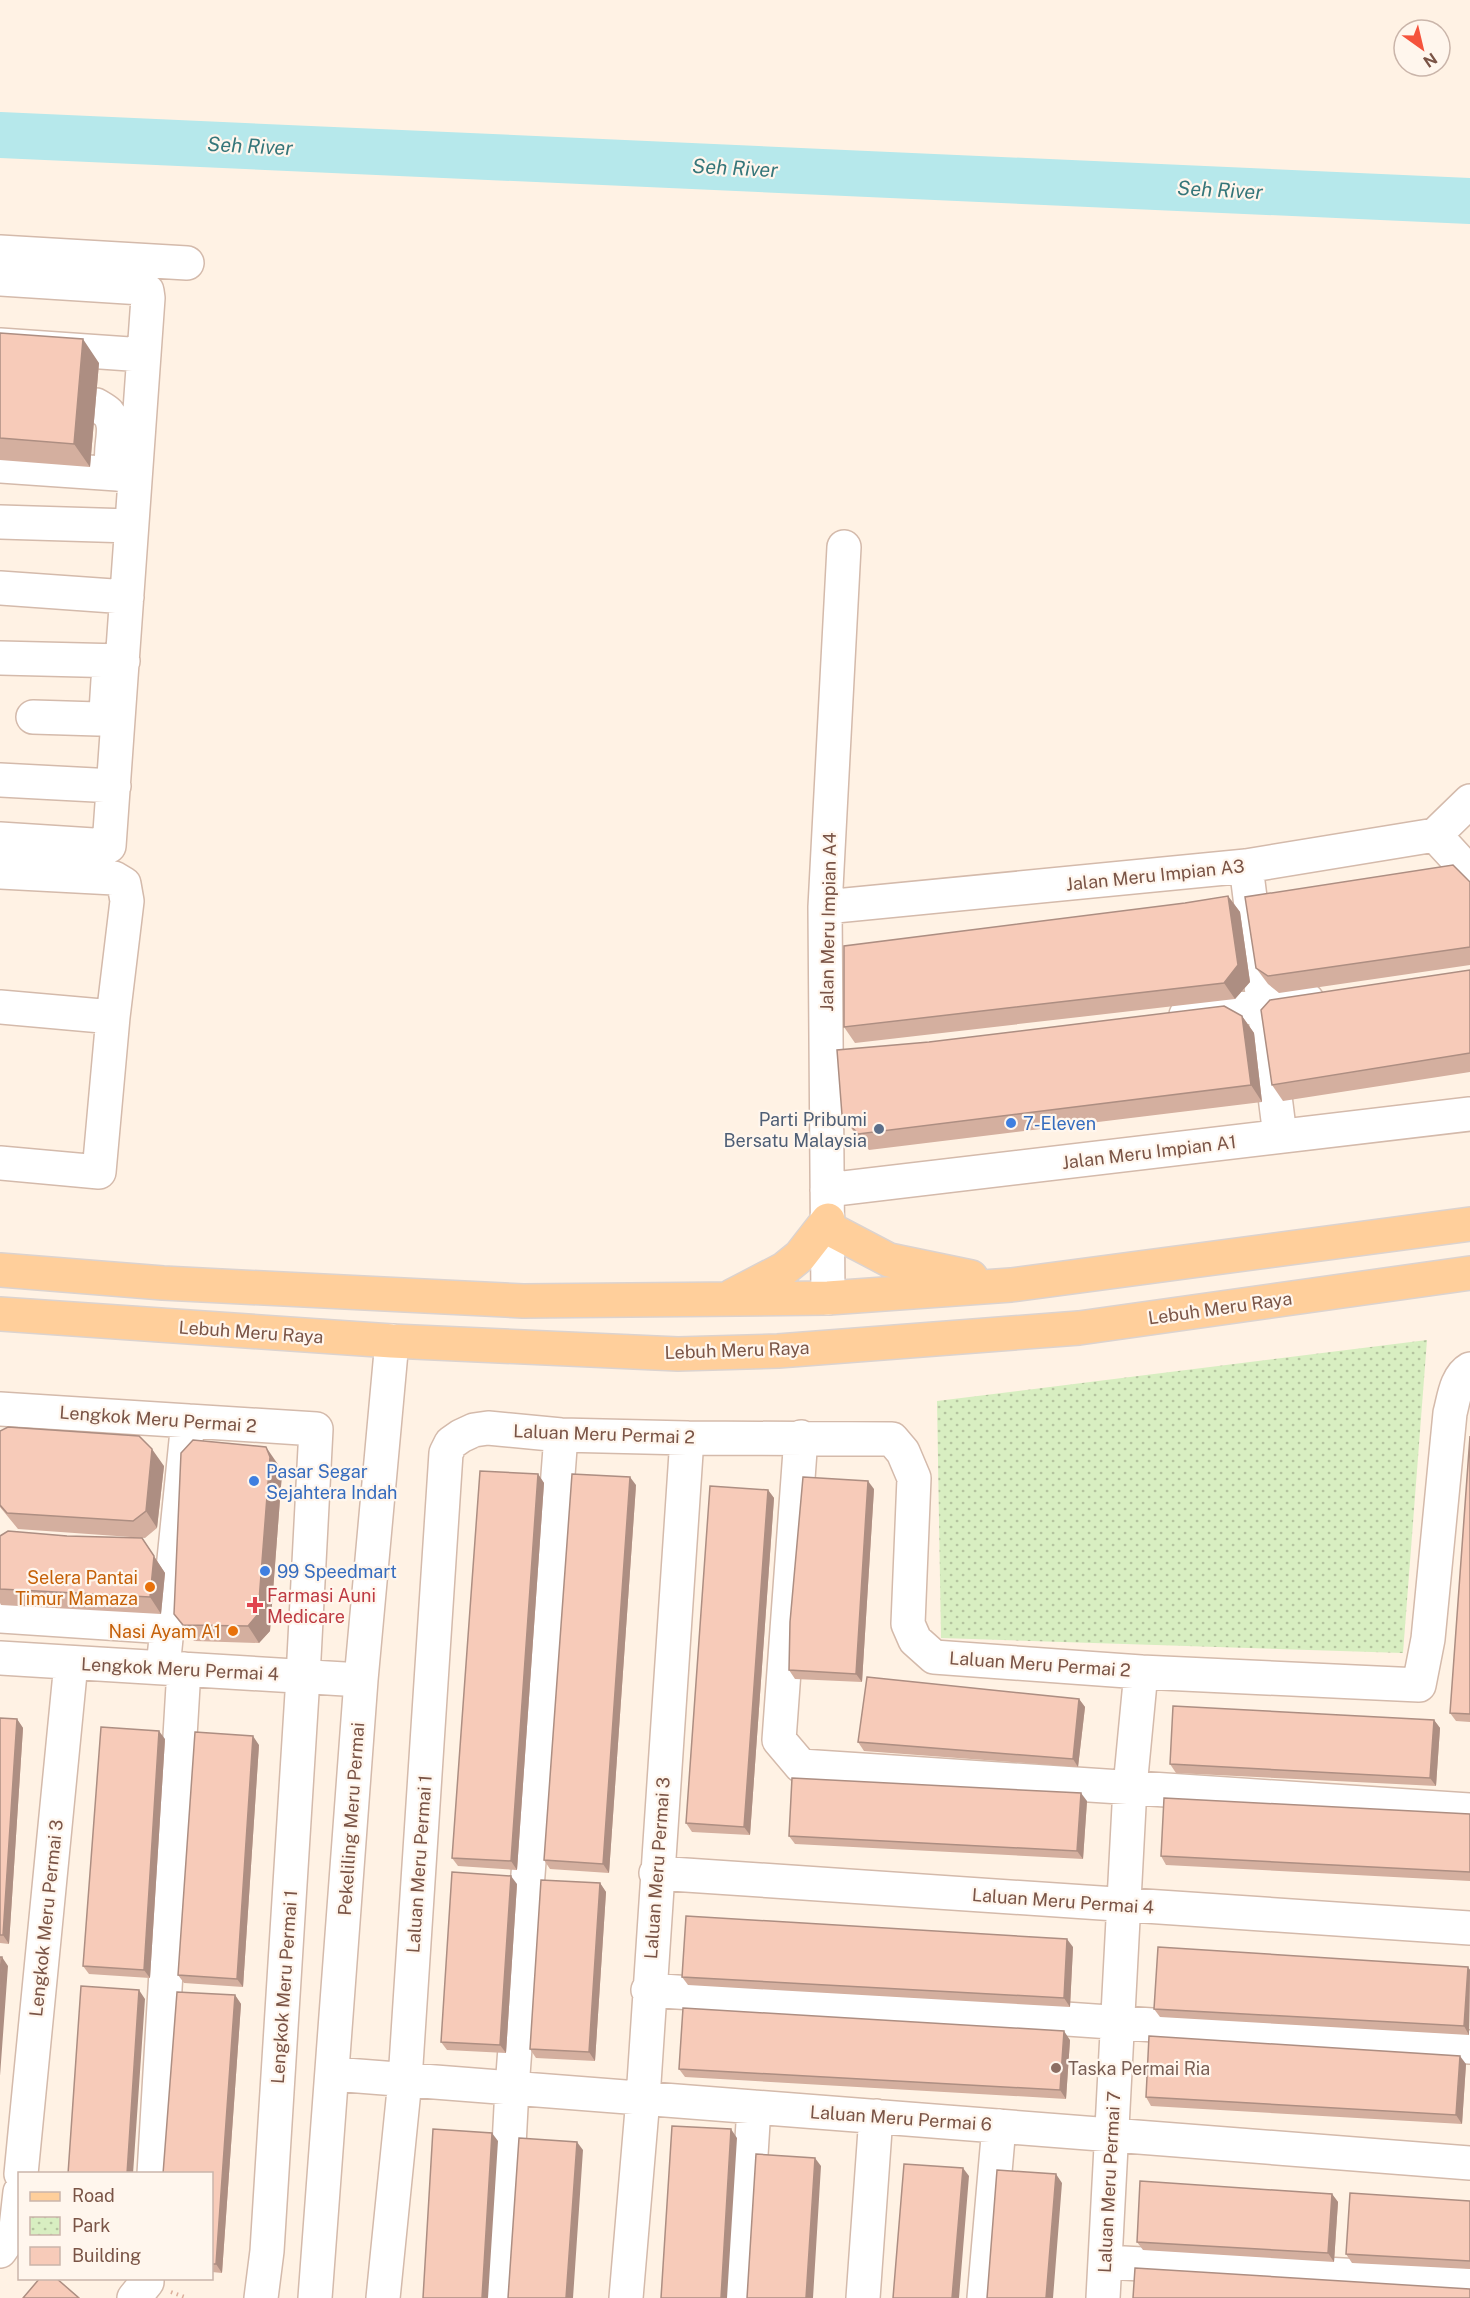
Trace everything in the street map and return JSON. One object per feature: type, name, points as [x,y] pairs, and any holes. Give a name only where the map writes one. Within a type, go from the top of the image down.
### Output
[{"type":"main road","points":[[725,1300],[784,1269],[800,1256],[828,1212],[856,1244],[889,1260],[1011,1286]]},
{"type":"main road","points":[[0,1270],[163,1284],[523,1301],[828,1298],[1011,1286],[1467,1224]]},
{"type":"main road","name":"Lebuh Meru Raya","points":[[0,1314],[392,1341],[678,1354],[778,1351],[1078,1328],[1470,1273]]},
{"type":"street","points":[[0,252],[186,263]]},
{"type":"street","points":[[0,279],[145,289],[148,293],[144,355],[126,476],[130,526],[127,597],[106,711],[99,719],[33,717]]},
{"type":"street","points":[[0,345],[144,355]]},
{"type":"street","points":[[96,405],[108,413],[114,428],[110,464],[126,476]]},
{"type":"street","points":[[0,466],[126,476]]},
{"type":"street","points":[[0,522],[130,526]]},
{"type":"street","name":"Jalan Meru Impian A4","points":[[828,1298],[828,1212],[838,1056],[825,907],[844,547]]},
{"type":"street","points":[[0,588],[127,597]]},
{"type":"street","points":[[0,658],[116,661]]},
{"type":"street","points":[[0,839],[109,846],[114,786],[116,661]]},
{"type":"street","points":[[0,780],[114,786]]},
{"type":"street","points":[[1470,801],[1435,835],[1470,873]]},
{"type":"street","name":"Jalan Meru Impian A3","points":[[825,907],[1246,866],[1435,835]]},
{"type":"street","points":[[1246,866],[1280,1136]]},
{"type":"street","points":[[0,872],[114,878],[124,884],[127,901],[113,1017],[99,1172],[0,1162]]},
{"type":"street","points":[[1157,1019],[1332,996]]},
{"type":"street","points":[[0,1007],[113,1017]]},
{"type":"street","name":"Jalan Meru Impian A1","points":[[828,1212],[1280,1136],[1470,1114]]},
{"type":"street","name":"Pekeliling Meru Permai","points":[[315,2298],[361,1680],[392,1341]]},
{"type":"street","name":"Laluan Meru Permai 2","points":[[461,1437],[474,1430],[488,1428],[561,1435],[892,1439],[903,1452],[914,1478],[907,1617],[915,1640],[934,1657],[1141,1671],[1419,1685],[1428,1639],[1450,1413],[1457,1388],[1464,1373],[1470,1370]]},
{"type":"street","name":"Lengkok Meru Permai 2","points":[[1,1419],[188,1421],[316,1429],[303,1677]]},
{"type":"street","points":[[154,2172],[174,1669],[167,1627],[188,1421]]},
{"type":"street","points":[[501,2298],[512,2088],[561,1435]]},
{"type":"street","name":"Laluan Meru Permai 1","points":[[382,2298],[405,2080],[446,1453],[451,1443],[461,1437]]},
{"type":"street","points":[[801,1437],[779,1740],[801,1766],[1470,1810]]},
{"type":"street","name":"Laluan Meru Permai 3","points":[[626,2298],[643,2098],[648,1990],[687,1438]]},
{"type":"street","points":[[140,1544],[175,1546]]},
{"type":"street","points":[[0,1616],[167,1627]]},
{"type":"street","name":"Lengkok Meru Permai 4","points":[[0,1658],[361,1680]]},
{"type":"street","name":"Lengkok Meru Permai 3","points":[[21,2172],[71,1662]]},
{"type":"street","name":"Laluan Meru Permai 7","points":[[1103,2298],[1130,1787],[1141,1671]]},
{"type":"street","name":"Lengkok Meru Permai 1","points":[[261,2298],[267,2251],[303,1677]]},
{"type":"street","name":"Laluan Meru Permai 4","points":[[656,1873],[1470,1928]]},
{"type":"street","points":[[648,1990],[1470,2047]]},
{"type":"street","name":"Laluan Meru Permai 6","points":[[333,2074],[1470,2163]]},
{"type":"street","points":[[742,2298],[754,2107]]},
{"type":"street","points":[[863,2298],[876,2116]]},
{"type":"street","points":[[984,2298],[999,2126]]},
{"type":"street","points":[[0,2251],[16,2228],[18,2210]]},
{"type":"street","points":[[1105,2262],[1361,2276],[1470,2285]]},
{"type":"street","points":[[134,2298],[147,2280]]},
{"type":"green space","points":[[1427,1340],[1403,1653],[941,1638],[937,1401]]},
{"type":"building","points":[[0,333],[83,339],[74,444],[0,438]]},
{"type":"building","points":[[1453,865],[1470,882],[1470,947],[1268,976],[1256,968],[1245,897]]},
{"type":"building","points":[[1228,896],[1238,965],[1224,983],[844,1027],[844,946]]},
{"type":"building","points":[[1470,970],[1470,1053],[1272,1085],[1261,1010],[1270,1000]]},
{"type":"building","points":[[1224,1006],[1242,1016],[1251,1085],[858,1134],[842,1115],[837,1050],[929,1042]]},
{"type":"building","points":[[8,1427],[139,1436],[152,1449],[146,1511],[133,1521],[7,1513],[0,1505],[0,1431]]},
{"type":"building","points":[[1470,1436],[1470,1714],[1450,1713]]},
{"type":"building","points":[[193,1440],[266,1447],[270,1457],[258,1614],[248,1626],[183,1625],[174,1614],[181,1453]]},
{"type":"building","points":[[480,1471],[538,1474],[511,1861],[452,1858]]},
{"type":"building","points":[[572,1474],[630,1477],[603,1864],[544,1860]]},
{"type":"building","points":[[803,1477],[868,1481],[856,1674],[789,1670],[790,1622]]},
{"type":"building","points":[[710,1486],[768,1490],[744,1827],[686,1823]]},
{"type":"building","points":[[8,1531],[67,1536],[142,1538],[154,1556],[150,1597],[0,1589],[0,1536]]},
{"type":"building","points":[[867,1677],[1079,1699],[1073,1759],[858,1742]]},
{"type":"building","points":[[1173,1706],[1434,1720],[1430,1778],[1170,1764]]},
{"type":"building","points":[[0,1718],[17,1719],[3,1935],[0,1935]]},
{"type":"building","points":[[101,1727],[159,1731],[144,1970],[83,1966]]},
{"type":"building","points":[[195,1732],[253,1736],[237,1979],[178,1975]]},
{"type":"building","points":[[792,1778],[1081,1793],[1077,1851],[789,1836]]},
{"type":"building","points":[[1164,1798],[1470,1814],[1470,1872],[1161,1856]]},
{"type":"building","points":[[452,1872],[511,1876],[500,2045],[441,2042]]},
{"type":"building","points":[[541,1880],[600,1883],[589,2052],[530,2049]]},
{"type":"building","points":[[686,1916],[1067,1939],[1064,1998],[682,1977]]},
{"type":"building","points":[[1158,1947],[1468,1967],[1464,2026],[1154,2009]]},
{"type":"building","points":[[0,1957],[2,1957],[0,1988]]},
{"type":"building","points":[[81,1986],[139,1990],[127,2172],[68,2172]]},
{"type":"building","points":[[177,1992],[235,1995],[216,2264],[213,2264],[213,2172],[163,2172]]},
{"type":"building","points":[[683,2008],[1064,2031],[1060,2090],[679,2069]]},
{"type":"building","points":[[1149,2036],[1460,2056],[1456,2115],[1146,2097]]},
{"type":"building","points":[[672,2126],[731,2129],[721,2298],[661,2298]]},
{"type":"building","points":[[433,2129],[492,2133],[482,2298],[423,2298]]},
{"type":"building","points":[[519,2138],[577,2142],[566,2298],[508,2298]]},
{"type":"building","points":[[756,2154],[815,2158],[806,2298],[747,2298]]},
{"type":"building","points":[[904,2164],[963,2168],[952,2298],[893,2298]]},
{"type":"building","points":[[997,2170],[1056,2174],[1046,2298],[987,2298]]},
{"type":"building","points":[[1140,2181],[1332,2194],[1328,2253],[1137,2242]]},
{"type":"building","points":[[1350,2193],[1470,2201],[1470,2261],[1346,2254]]},
{"type":"building","points":[[1135,2268],[1470,2289],[1470,2298],[1133,2298]]},
{"type":"building","points":[[38,2280],[58,2280],[79,2298],[23,2298]]},
{"type":"waterway","name":"Seh River","points":[[0,135],[1470,201]]},
{"type":"place","name":"7-Eleven","points":[[1011,1123]]},
{"type":"place","name":"Parti Pribumi Bersatu Malaysia","points":[[879,1129]]},
{"type":"place","name":"Pasar Segar Sejahtera Indah","points":[[254,1481]]},
{"type":"place","name":"99 Speedmart","points":[[265,1571]]},
{"type":"place","name":"Selera Pantai Timur Mamaza","points":[[150,1587]]},
{"type":"place","name":"Farmasi Auni Medicare","points":[[255,1605]]},
{"type":"place","name":"Nasi Ayam A1","points":[[233,1631]]},
{"type":"place","name":"Taska Permai Ria","points":[[1056,2068]]}]
